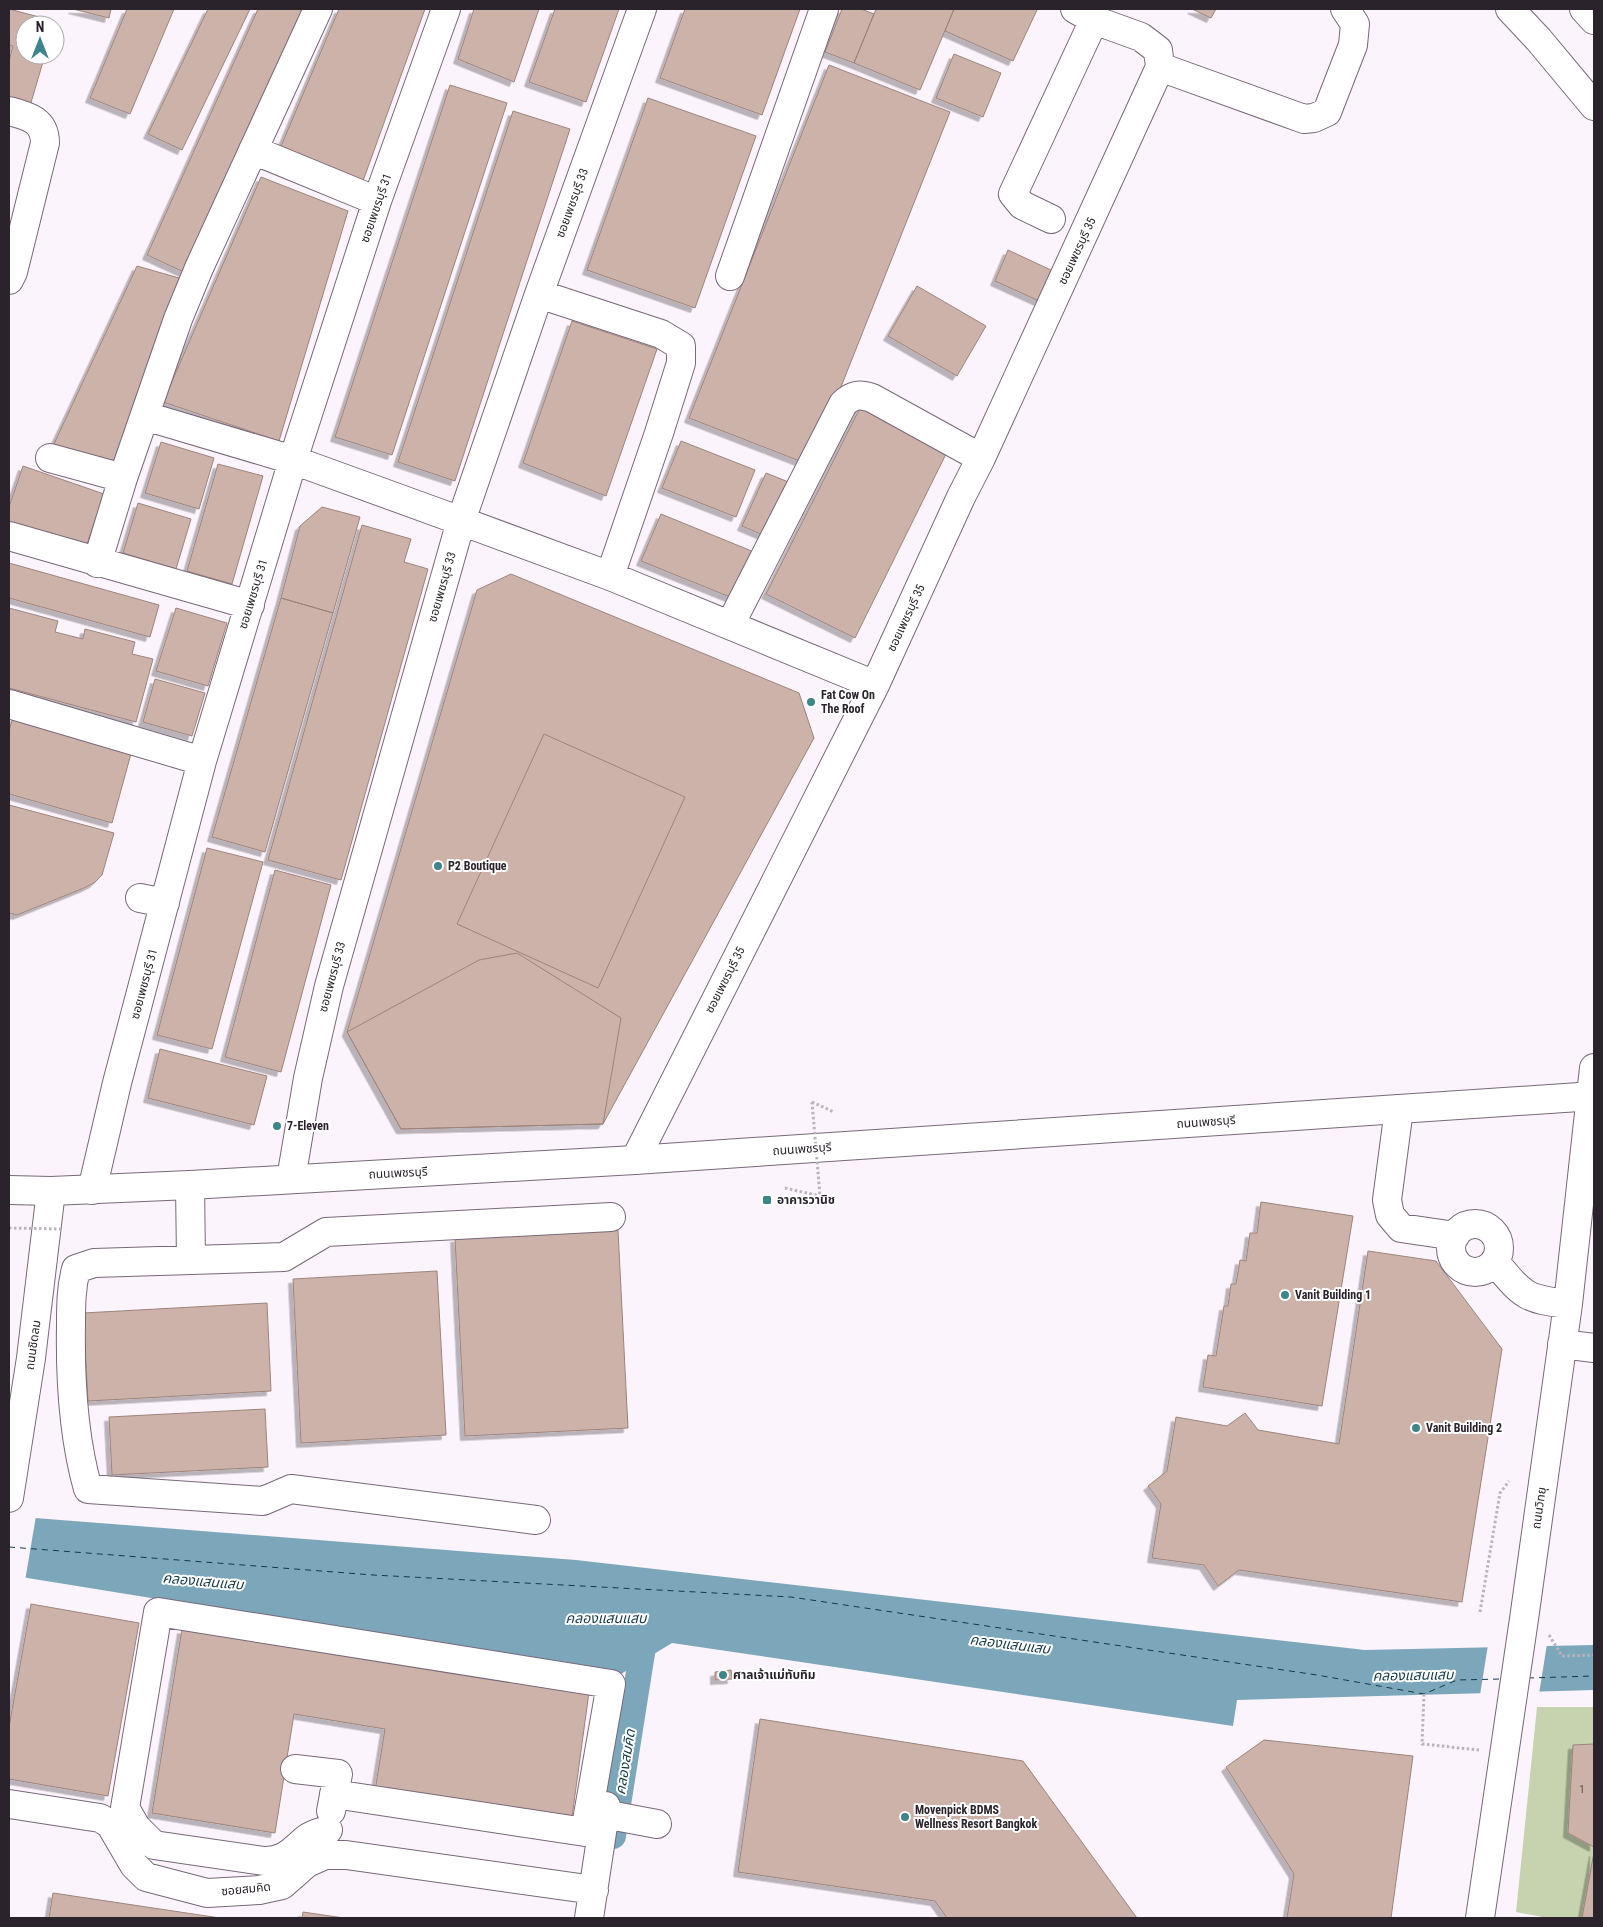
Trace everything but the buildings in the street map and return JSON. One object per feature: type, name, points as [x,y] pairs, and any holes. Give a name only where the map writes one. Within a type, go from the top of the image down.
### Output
[{"type":"main road","points":[[97,563],[123,478],[178,319],[199,268],[318,9]]},
{"type":"main road","name":"ซอยเพชรบุรี 31","points":[[92,1190],[117,1083],[153,901],[202,761],[293,460],[377,201],[446,9]]},
{"type":"main road","name":"ซอยเพชรบุรี 33","points":[[291,1179],[308,1078],[329,986],[461,521],[539,294],[642,9]]},
{"type":"main road","points":[[730,276],[824,9]]},
{"type":"main road","points":[[1051,219],[1022,205],[1013,194],[1084,14],[1141,38],[1158,50],[1160,67],[1304,119],[1314,118],[1327,112],[1353,45],[1355,24],[1346,9]]},
{"type":"main road","points":[[1510,9],[1540,40],[1594,106]]},
{"type":"main road","points":[[1584,9],[1594,20]]},
{"type":"main road","name":"ซอยเพชรบุรี 35","points":[[635,1160],[874,685],[982,458],[1160,67]]},
{"type":"main road","points":[[9,111],[28,116],[36,121],[45,134],[45,143],[13,272],[9,280]]},
{"type":"main road","points":[[253,150],[377,201]]},
{"type":"main road","points":[[539,294],[661,334],[681,346],[681,363],[610,576]]},
{"type":"main road","points":[[730,626],[844,404],[849,398],[862,394],[872,398],[982,458]]},
{"type":"main road","points":[[146,416],[293,460],[610,576],[874,685]]},
{"type":"main road","points":[[50,458],[123,478]]},
{"type":"main road","points":[[9,536],[97,563],[250,605]]},
{"type":"main road","points":[[9,704],[202,761]]},
{"type":"main road","name":"ถนนวิทยุ","points":[[1480,1918],[1506,1742],[1534,1624],[1562,1344],[1594,1068]]},
{"type":"main road","name":"ถนนเพชรบุรี","points":[[9,1190],[51,1191],[190,1186],[635,1160],[1592,1096]]},
{"type":"main road","points":[[1400,1109],[1387,1200],[1390,1215],[1401,1228],[1455,1236],[1451,1251],[1454,1259],[1466,1270],[1482,1271],[1489,1268],[1495,1262],[1515,1286],[1527,1296],[1542,1301],[1568,1304]]},
{"type":"main road","points":[[190,1186],[191,1260]]},
{"type":"main road","name":"ถนนชิดลม","points":[[9,1498],[31,1358],[51,1191]]},
{"type":"main road","points":[[536,1520],[291,1489],[263,1501],[88,1489],[75,1431],[70,1358],[72,1284],[76,1269],[94,1263],[284,1257],[326,1232],[611,1217]]},
{"type":"main road","points":[[1562,1344],[1594,1348]]},
{"type":"main road","points":[[326,1843],[316,1834],[306,1839],[289,1854],[273,1861],[264,1861],[154,1845],[136,1827],[126,1808],[158,1612],[611,1684],[585,1832],[334,1794]]},
{"type":"main road","points":[[589,1918],[604,1814],[615,1759]]},
{"type":"main road","points":[[295,1769],[338,1774],[326,1843]]},
{"type":"main road","name":"ซอยสมคิด","points":[[9,1804],[100,1818],[110,1824],[134,1865],[146,1877],[207,1893],[259,1890],[282,1885],[326,1843],[346,1855],[594,1890]]},
{"type":"main road","points":[[604,1814],[657,1824]]},
{"type":"path","points":[[785,1188],[820,1196],[812,1102],[834,1112]]},
{"type":"path","points":[[9,1228],[61,1229]]},
{"type":"path","points":[[1480,1612],[1500,1493],[1509,1481]]},
{"type":"path","points":[[1534,1624],[1562,1656],[1594,1655]]},
{"type":"path","points":[[1424,1694],[1422,1744],[1506,1742]]},
{"type":"green space","points":[[1537,1707],[1594,1707],[1594,1918],[1548,1918],[1516,1912]]},
{"type":"water","name":"คลองแสนแสบ","points":[[9,1516],[576,1560],[1365,1650],[1594,1645],[1594,1690],[1237,1700],[1233,1726],[672,1643],[621,1674],[9,1575]]},
{"type":"pier","points":[[9,1514],[36,1516],[25,1581],[9,1578]]},
{"type":"pier","points":[[1547,1644],[1539,1694],[1480,1695],[1488,1645]]},
{"type":"waterway","name":"คลองสมคิด","points":[[613,1836],[646,1628]]},
{"type":"ferry route","points":[[9,1547],[373,1575],[791,1597],[1317,1675],[1424,1694],[1457,1680],[1501,1679]]},
{"type":"ferry route","points":[[1528,1678],[1594,1676]]},
{"type":"place","name":"Fat Cow On The Roof","points":[[811,702]]},
{"type":"place","name":"P2 Boutique","points":[[438,866]]},
{"type":"place","name":"7-Eleven","points":[[277,1126]]},
{"type":"place","name":"อาคารวานิช","points":[[767,1200]]},
{"type":"place","name":"Vanit Building 1","points":[[1285,1295]]},
{"type":"place","name":"Vanit Building 2","points":[[1416,1428]]},
{"type":"place","name":"ศาลเจ้าแม่ทับทิม","points":[[723,1675]]},
{"type":"place","name":"Movenpick BDMS Wellness Resort Bangkok","points":[[905,1817]]}]
